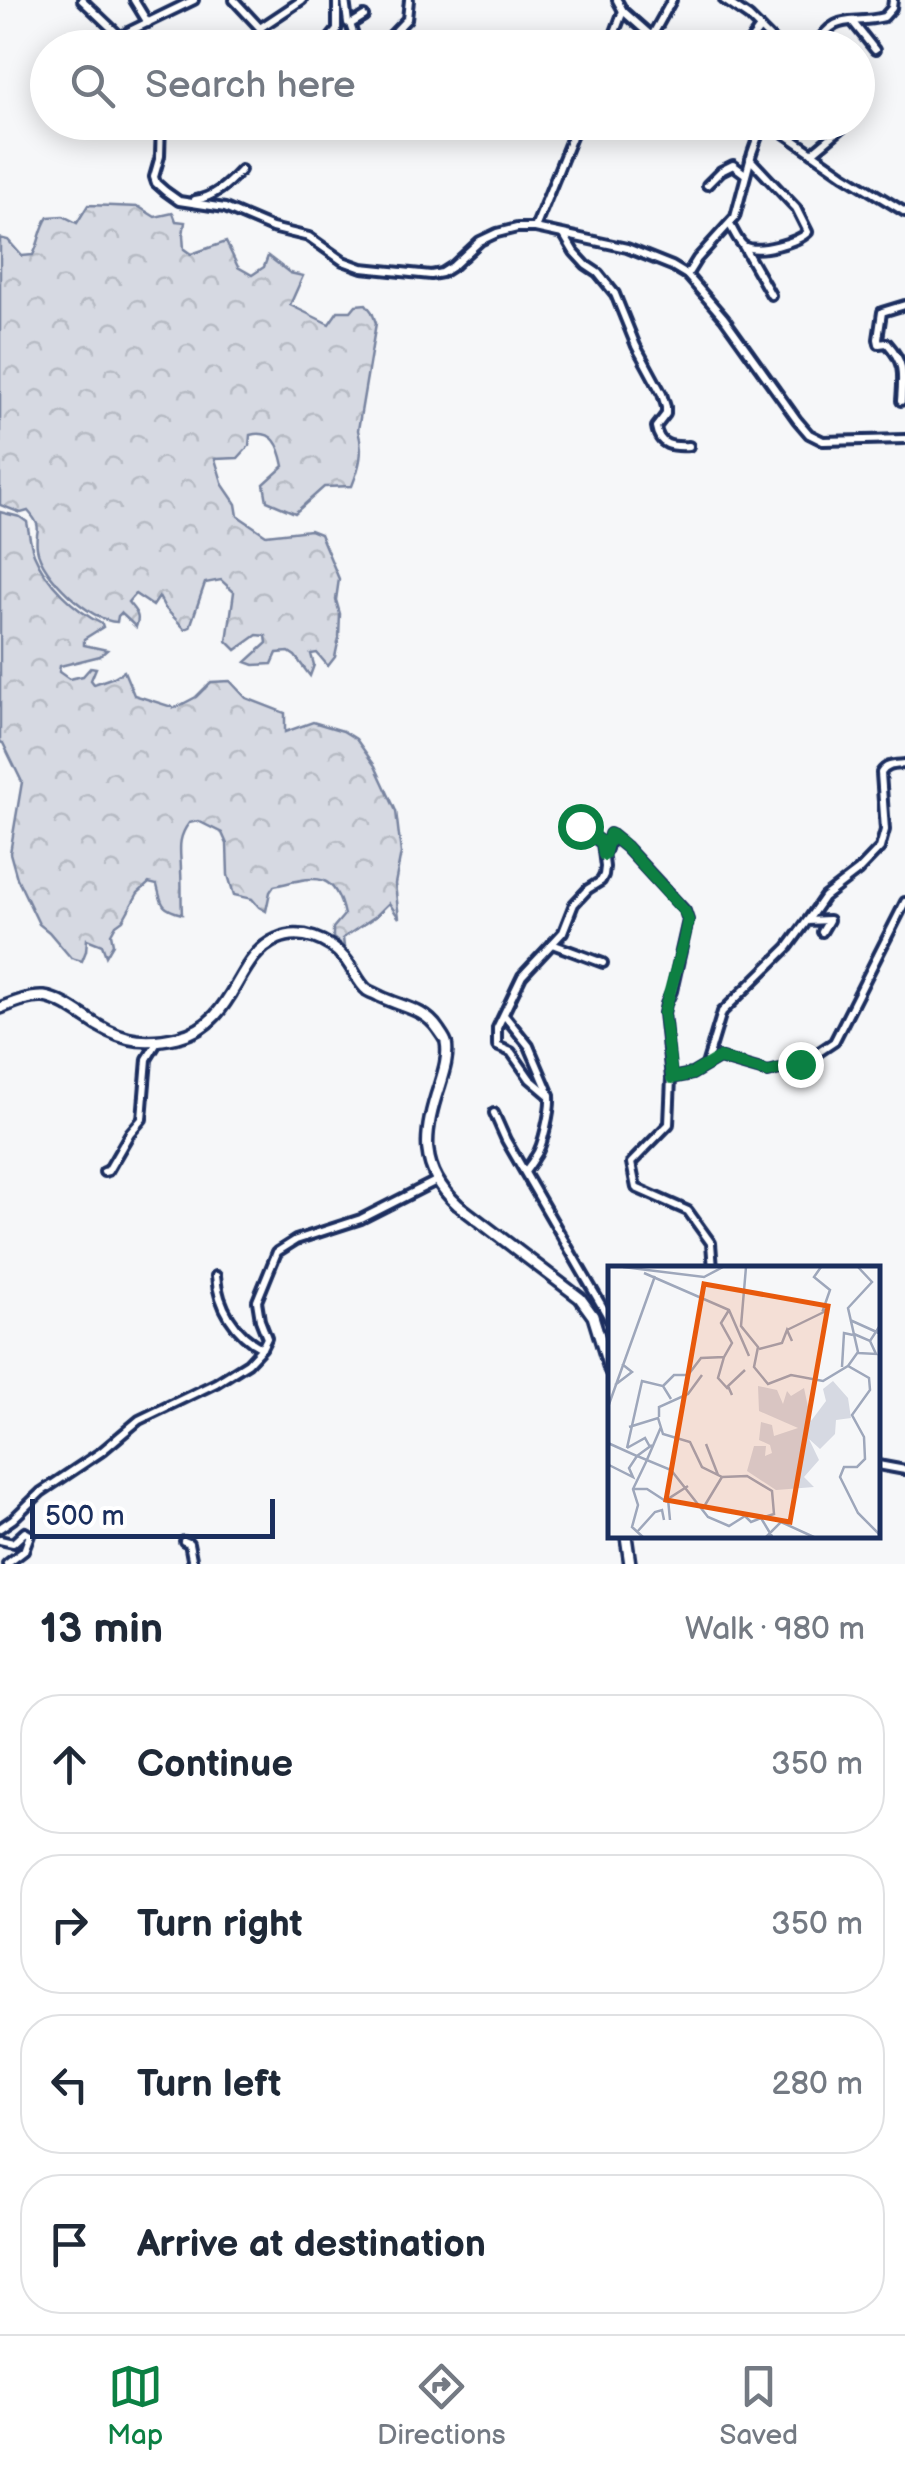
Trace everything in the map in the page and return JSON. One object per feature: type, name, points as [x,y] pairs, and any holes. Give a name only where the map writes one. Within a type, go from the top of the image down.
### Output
[{"type":"main road","points":[[0,1008],[22,1000],[45,998],[70,1007],[126,1040],[180,1037],[209,1023],[257,952],[278,938],[301,935],[325,941],[344,958],[367,991],[426,1014],[446,1041],[445,1066],[427,1138],[429,1165],[436,1181],[458,1205],[580,1298],[594,1316],[608,1364]]},
{"type":"main road","points":[[626,1539],[630,1564]]},
{"type":"street","points":[[82,0],[112,30]]},
{"type":"street","points":[[134,0],[148,23]]},
{"type":"street","points":[[132,30],[194,0]]},
{"type":"street","points":[[234,0],[260,28],[302,0]]},
{"type":"street","points":[[337,0],[337,30]]},
{"type":"street","points":[[345,0],[352,30]]},
{"type":"street","points":[[398,30],[408,13],[409,0]]},
{"type":"street","points":[[617,0],[623,11],[645,30]]},
{"type":"street","points":[[655,30],[672,0]]},
{"type":"street","points":[[724,0],[760,28]]},
{"type":"street","points":[[827,30],[852,20],[884,17],[893,0]]},
{"type":"street","points":[[615,30],[623,11]]},
{"type":"street","points":[[350,24],[364,16]]},
{"type":"street","points":[[852,20],[859,30]]},
{"type":"street","points":[[160,140],[154,177],[179,201],[208,201],[272,228],[309,238],[343,261],[362,268],[431,275],[453,266],[480,241],[517,228],[536,228],[627,248],[672,266],[686,275],[724,318],[809,434],[823,441],[905,439]]},
{"type":"street","points":[[536,228],[570,140]]},
{"type":"street","points":[[686,275],[736,217],[758,140]]},
{"type":"street","points":[[792,140],[905,212]]},
{"type":"street","points":[[812,153],[828,140]]},
{"type":"street","points":[[742,245],[754,248],[786,244],[800,240],[808,232],[796,208],[750,159]]},
{"type":"street","points":[[708,185],[733,165],[746,175]]},
{"type":"street","points":[[208,201],[241,170]]},
{"type":"street","points":[[730,225],[771,295]]},
{"type":"street","points":[[564,234],[586,265],[611,286],[646,368],[662,394],[666,414],[656,427],[657,436],[672,447],[689,446]]},
{"type":"street","points":[[901,402],[902,364],[891,345],[879,344],[878,339],[882,312],[905,306]]},
{"type":"street","points":[[706,1065],[722,1012],[788,947],[824,896],[858,871],[880,848],[885,830],[881,773],[891,765],[905,764]]},
{"type":"street","points":[[550,1096],[530,1079],[511,1052],[497,1046],[497,1028],[507,1015],[522,976],[563,932],[574,904],[606,872],[604,847],[570,820]]},
{"type":"street","points":[[604,855],[610,834],[685,912],[688,920],[664,1013],[672,1078],[669,1124],[631,1163],[636,1188],[688,1210],[711,1242],[713,1266]]},
{"type":"street","points":[[672,1078],[692,1074],[719,1058],[768,1072],[800,1064],[834,1042],[905,902]]},
{"type":"street","points":[[807,920],[829,920],[822,932]]},
{"type":"street","points":[[552,944],[603,963]]},
{"type":"street","points":[[507,1015],[529,1046],[550,1096],[550,1114],[540,1148],[524,1172]]},
{"type":"street","points":[[104,1172],[142,1119],[148,1058],[159,1040]]},
{"type":"street","points":[[494,1114],[608,1316]]},
{"type":"street","points":[[0,1528],[41,1492],[102,1452],[147,1415],[226,1378],[254,1358],[267,1338],[257,1297],[277,1252],[296,1240],[361,1219],[436,1181]]},
{"type":"street","points":[[216,1276],[224,1308],[242,1336],[262,1348]]},
{"type":"street","points":[[594,1316],[606,1312]]},
{"type":"street","points":[[880,1464],[905,1470]]},
{"type":"street","points":[[0,1540],[15,1543],[29,1533],[24,1550],[7,1564]]},
{"type":"street","points":[[184,1541],[190,1544],[193,1564]]},
{"type":"green space","points":[[88,205],[139,207],[155,217],[173,213],[176,221],[185,222],[184,249],[191,254],[226,242],[238,267],[252,275],[264,267],[268,256],[290,273],[303,276],[290,305],[329,324],[338,311],[351,311],[356,305],[366,304],[372,312],[376,323],[358,430],[360,458],[352,486],[324,487],[295,513],[267,501],[264,484],[284,466],[278,446],[270,437],[250,435],[249,446],[238,458],[215,459],[238,516],[266,535],[310,530],[320,534],[339,579],[339,638],[335,657],[328,666],[317,653],[311,654],[314,665],[310,676],[289,652],[277,653],[272,664],[246,662],[267,643],[266,636],[257,635],[236,650],[227,641],[234,592],[221,580],[205,583],[190,627],[185,629],[159,597],[153,606],[135,594],[128,602],[138,616],[136,627],[121,613],[117,622],[94,614],[68,595],[47,571],[37,548],[38,526],[28,511],[21,513],[0,505],[0,238],[8,240],[22,256],[33,255],[48,217],[63,216],[77,223]]},
{"type":"green space","points":[[0,512],[27,522],[39,565],[53,585],[102,624],[84,639],[84,645],[107,650],[100,656],[60,666],[59,672],[69,679],[83,676],[91,667],[96,668],[91,680],[94,684],[124,671],[134,695],[175,708],[196,697],[211,682],[230,681],[246,698],[285,713],[285,732],[313,722],[356,739],[375,766],[396,811],[401,853],[395,884],[399,918],[389,903],[343,938],[344,947],[333,938],[333,928],[344,915],[340,900],[327,883],[310,879],[274,886],[266,911],[252,899],[234,895],[222,833],[198,821],[189,823],[181,841],[182,914],[166,908],[157,885],[149,883],[116,925],[106,956],[102,945],[87,939],[82,961],[71,958],[39,924],[10,853],[22,782],[0,742]]},
{"type":"route","points":[[580,826],[602,843],[604,855],[610,834],[626,847],[688,920],[664,1013],[672,1078],[692,1074],[719,1058],[768,1072],[800,1064]]}]
